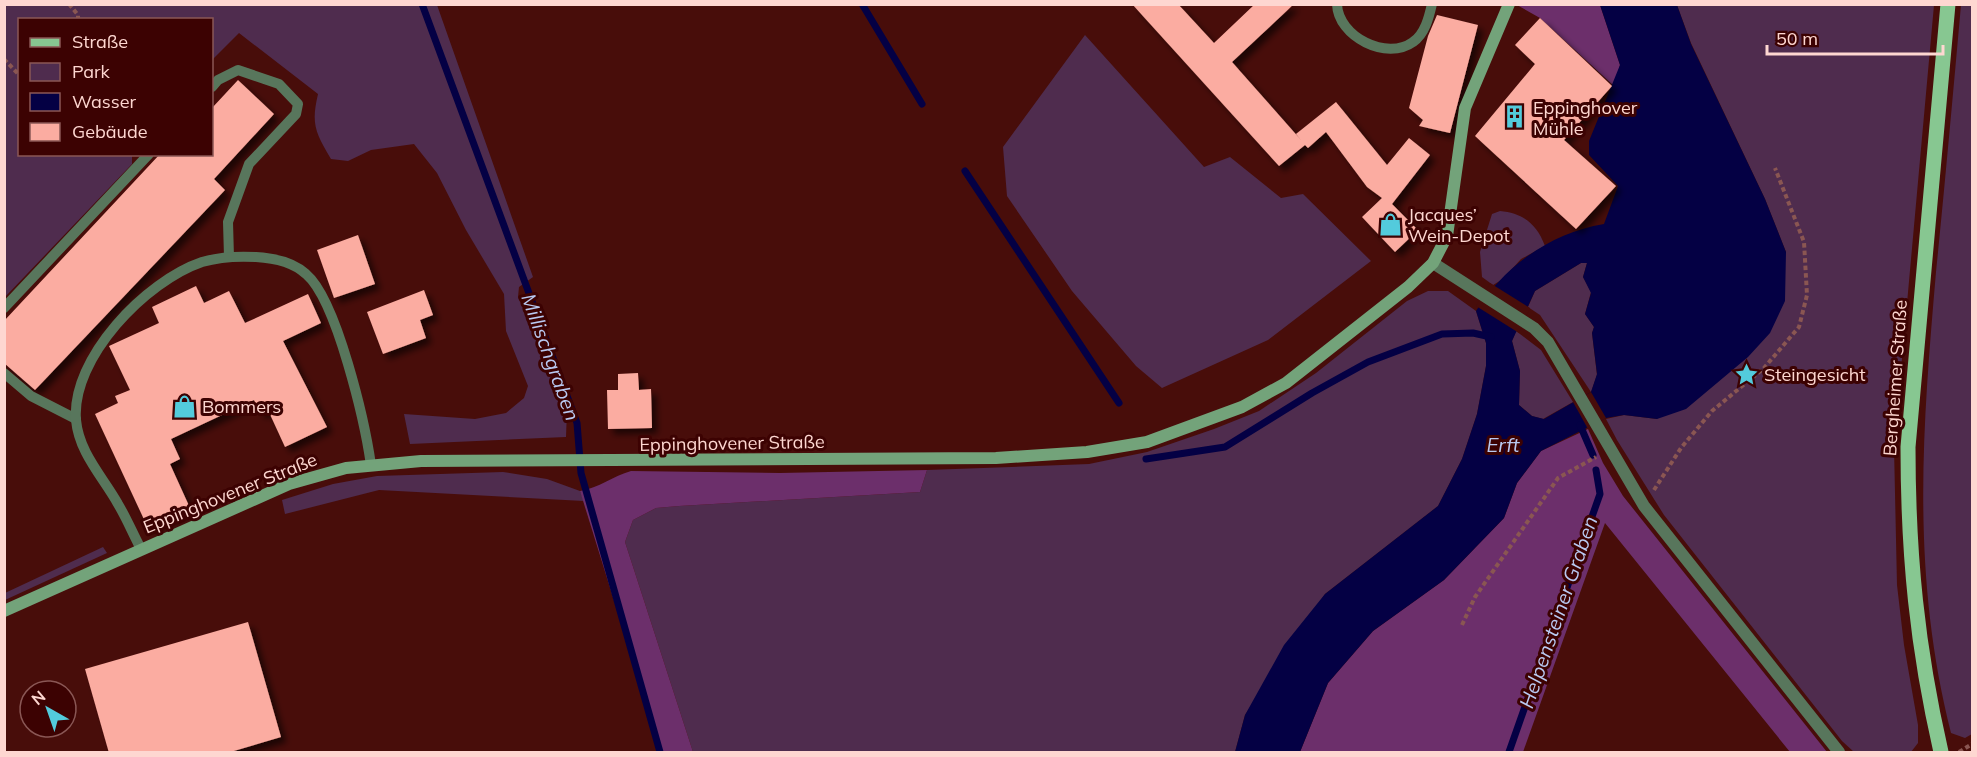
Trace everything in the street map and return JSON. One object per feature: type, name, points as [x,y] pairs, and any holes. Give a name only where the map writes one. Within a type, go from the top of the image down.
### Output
[{"type":"main road","points":[[1434,263],[1449,227],[1465,108],[1509,4]]},
{"type":"main road","name":"Bergheimer Straße","points":[[1941,753],[1918,642],[1912,585],[1908,478],[1913,381],[1948,4]]},
{"type":"main road","name":"Eppinghovener Straße","points":[[4,611],[289,484],[322,473],[371,465],[421,461],[610,462],[996,458],[1087,452],[1147,442],[1242,407],[1286,383],[1408,287],[1434,263]]},
{"type":"street","points":[[1434,263],[1534,328],[1548,342],[1644,506],[1839,753]]},
{"type":"lane","points":[[1337,4],[1337,11],[1357,38],[1380,48],[1398,49],[1414,42],[1427,24],[1432,4]]},
{"type":"lane","points":[[213,86],[218,80],[238,70],[279,84],[298,104],[296,114],[249,164],[228,222],[229,257]]},
{"type":"lane","points":[[4,308],[147,156]]},
{"type":"lane","points":[[141,549],[118,503],[88,456],[77,431],[78,395],[88,368],[106,339],[131,310],[174,275],[201,262],[229,257],[260,257],[289,264],[308,274],[319,288],[357,393],[371,465]]},
{"type":"lane","points":[[4,373],[32,396],[76,418]]},
{"type":"path","points":[[69,4],[78,18]]},
{"type":"path","points":[[4,59],[18,74]]},
{"type":"path","points":[[1644,506],[1681,448],[1712,411],[1764,368],[1799,327],[1807,294],[1804,242],[1775,168]]},
{"type":"path","points":[[1462,625],[1476,597],[1558,478],[1610,451]]},
{"type":"path","points":[[1958,753],[1972,744]]},
{"type":"green space","points":[[5,4],[437,5],[533,277],[519,287],[518,297],[567,410],[566,437],[410,444],[404,414],[475,419],[506,413],[524,398],[528,386],[506,331],[504,294],[466,230],[437,173],[414,144],[371,150],[348,161],[331,159],[316,128],[315,113],[318,94],[239,33],[213,59],[213,18],[18,18],[18,156],[132,156],[132,164],[5,297]]},
{"type":"green space","points":[[1972,4],[1972,734],[1965,738],[1951,733],[1938,674],[1925,560],[1923,503],[1931,332],[1961,5]]},
{"type":"green space","points":[[1677,5],[1934,5],[1894,447],[1897,585],[1904,645],[1918,725],[1918,743],[1911,752],[1854,752],[1842,741],[1664,515],[1606,419],[1624,415],[1657,419],[1786,252],[1765,199],[1691,43]]},
{"type":"green space","points":[[1085,35],[1204,167],[1230,157],[1281,198],[1303,194],[1371,261],[1268,340],[1162,388],[1136,366],[1072,291],[1007,196],[1003,147]]},
{"type":"green space","points":[[1500,211],[1516,214],[1528,221],[1538,232],[1545,246],[1521,259],[1503,279],[1493,285],[1482,277],[1480,252],[1492,214]]},
{"type":"green space","points":[[1581,263],[1587,263],[1583,277],[1591,292],[1585,314],[1594,327],[1592,333],[1597,375],[1591,392],[1540,315],[1528,307],[1535,291]]},
{"type":"green space","points":[[1428,291],[1448,291],[1476,311],[1486,343],[1486,366],[1477,414],[1462,459],[1438,506],[1325,594],[1245,715],[1235,752],[693,752],[625,542],[633,520],[656,508],[920,492],[927,470],[1089,464],[1147,452],[1259,411],[1316,373],[1407,301]]},
{"type":"green space","points":[[1516,331],[1541,350],[1573,402],[1543,419],[1532,416],[1519,405],[1520,371],[1512,341]]},
{"type":"green space","points":[[503,472],[547,479],[580,491],[584,501],[379,490],[285,514],[282,500],[333,484],[377,476]]},
{"type":"green space","points":[[103,547],[107,553],[5,600],[5,593]]},
{"type":"shaded area","points":[[1517,5],[1600,5],[1620,65],[1614,86],[1540,18]]},
{"type":"shaded area","points":[[1588,429],[1603,463],[1623,496],[1827,752],[1790,752],[1605,523],[1523,752],[1300,752],[1328,683],[1373,631],[1444,580],[1504,518],[1517,483],[1541,451]]},
{"type":"shaded area","points":[[927,470],[920,492],[656,508],[633,520],[625,542],[693,752],[661,752],[580,491],[631,471],[780,473]]},
{"type":"water","name":"Erft","points":[[1600,5],[1677,5],[1691,44],[1765,199],[1786,252],[1785,301],[1770,333],[1748,357],[1686,409],[1657,419],[1624,415],[1606,418],[1541,451],[1517,483],[1504,518],[1444,580],[1373,631],[1328,683],[1300,752],[1235,752],[1245,715],[1284,645],[1325,594],[1438,506],[1462,459],[1477,414],[1486,366],[1486,343],[1476,311],[1501,280],[1531,254],[1565,235],[1604,224],[1618,186],[1589,155],[1589,141],[1620,65]],"holes":[[[1581,263],[1587,263],[1583,277],[1591,293],[1585,314],[1594,327],[1592,333],[1597,374],[1591,392],[1544,419],[1532,416],[1519,405],[1520,371],[1512,341],[1535,291]]]},
{"type":"pier","points":[[1490,283],[1530,308],[1519,333],[1476,306]]},
{"type":"pier","points":[[1591,392],[1606,418],[1588,429],[1573,402]]},
{"type":"building","points":[[1132,4],[1178,4],[1214,43],[1255,4],[1294,4],[1232,62],[1301,140],[1296,134],[1336,102],[1387,165],[1409,138],[1430,155],[1392,204],[1418,230],[1395,252],[1362,217],[1382,198],[1367,187],[1326,132],[1308,148],[1305,145],[1279,166]]},
{"type":"building","points":[[1437,15],[1478,25],[1450,133],[1419,126],[1423,120],[1409,108],[1428,36]]},
{"type":"building","name":"Eppinghover Mühle","points":[[1540,18],[1612,86],[1564,140],[1616,186],[1576,229],[1475,136],[1535,64],[1515,45]]},
{"type":"building","points":[[238,80],[274,114],[214,179],[225,190],[35,390],[4,363],[4,321],[158,156],[213,156],[213,107]]},
{"type":"building","points":[[358,235],[375,284],[334,298],[317,250]]},
{"type":"building","points":[[196,286],[204,303],[229,291],[245,323],[308,294],[321,323],[283,341],[327,427],[285,447],[268,410],[260,413],[254,400],[171,439],[180,459],[170,464],[190,508],[148,528],[95,414],[118,403],[115,396],[130,390],[109,346],[159,323],[152,307]]},
{"type":"building","points":[[424,290],[433,315],[420,320],[426,338],[383,354],[367,312]]},
{"type":"building","points":[[638,373],[639,390],[651,389],[652,428],[608,429],[607,390],[618,390],[618,374]]},
{"type":"building","points":[[248,622],[281,737],[227,753],[109,753],[85,669]]},
{"type":"waterway","name":"Millischgraben","points":[[422,4],[577,423],[581,473],[660,752]]},
{"type":"waterway","points":[[862,4],[922,104]]},
{"type":"waterway","points":[[965,171],[1119,403]]},
{"type":"waterway","points":[[1146,459],[1225,447],[1312,393],[1368,362],[1442,334],[1473,333],[1491,337]]},
{"type":"waterway","name":"Helpensteiner Graben","points":[[1580,425],[1593,455]]},
{"type":"waterway","name":"Helpensteiner Graben","points":[[1509,752],[1600,494],[1596,470]]},
{"type":"place","name":"Eppinghover Mühle","points":[[1515,117]]},
{"type":"place","name":"Jacques’ Wein-Depot","points":[[1390,224]]},
{"type":"place","name":"Steingesicht","points":[[1746,374]]},
{"type":"place","name":"Bommers","points":[[184,406]]}]
